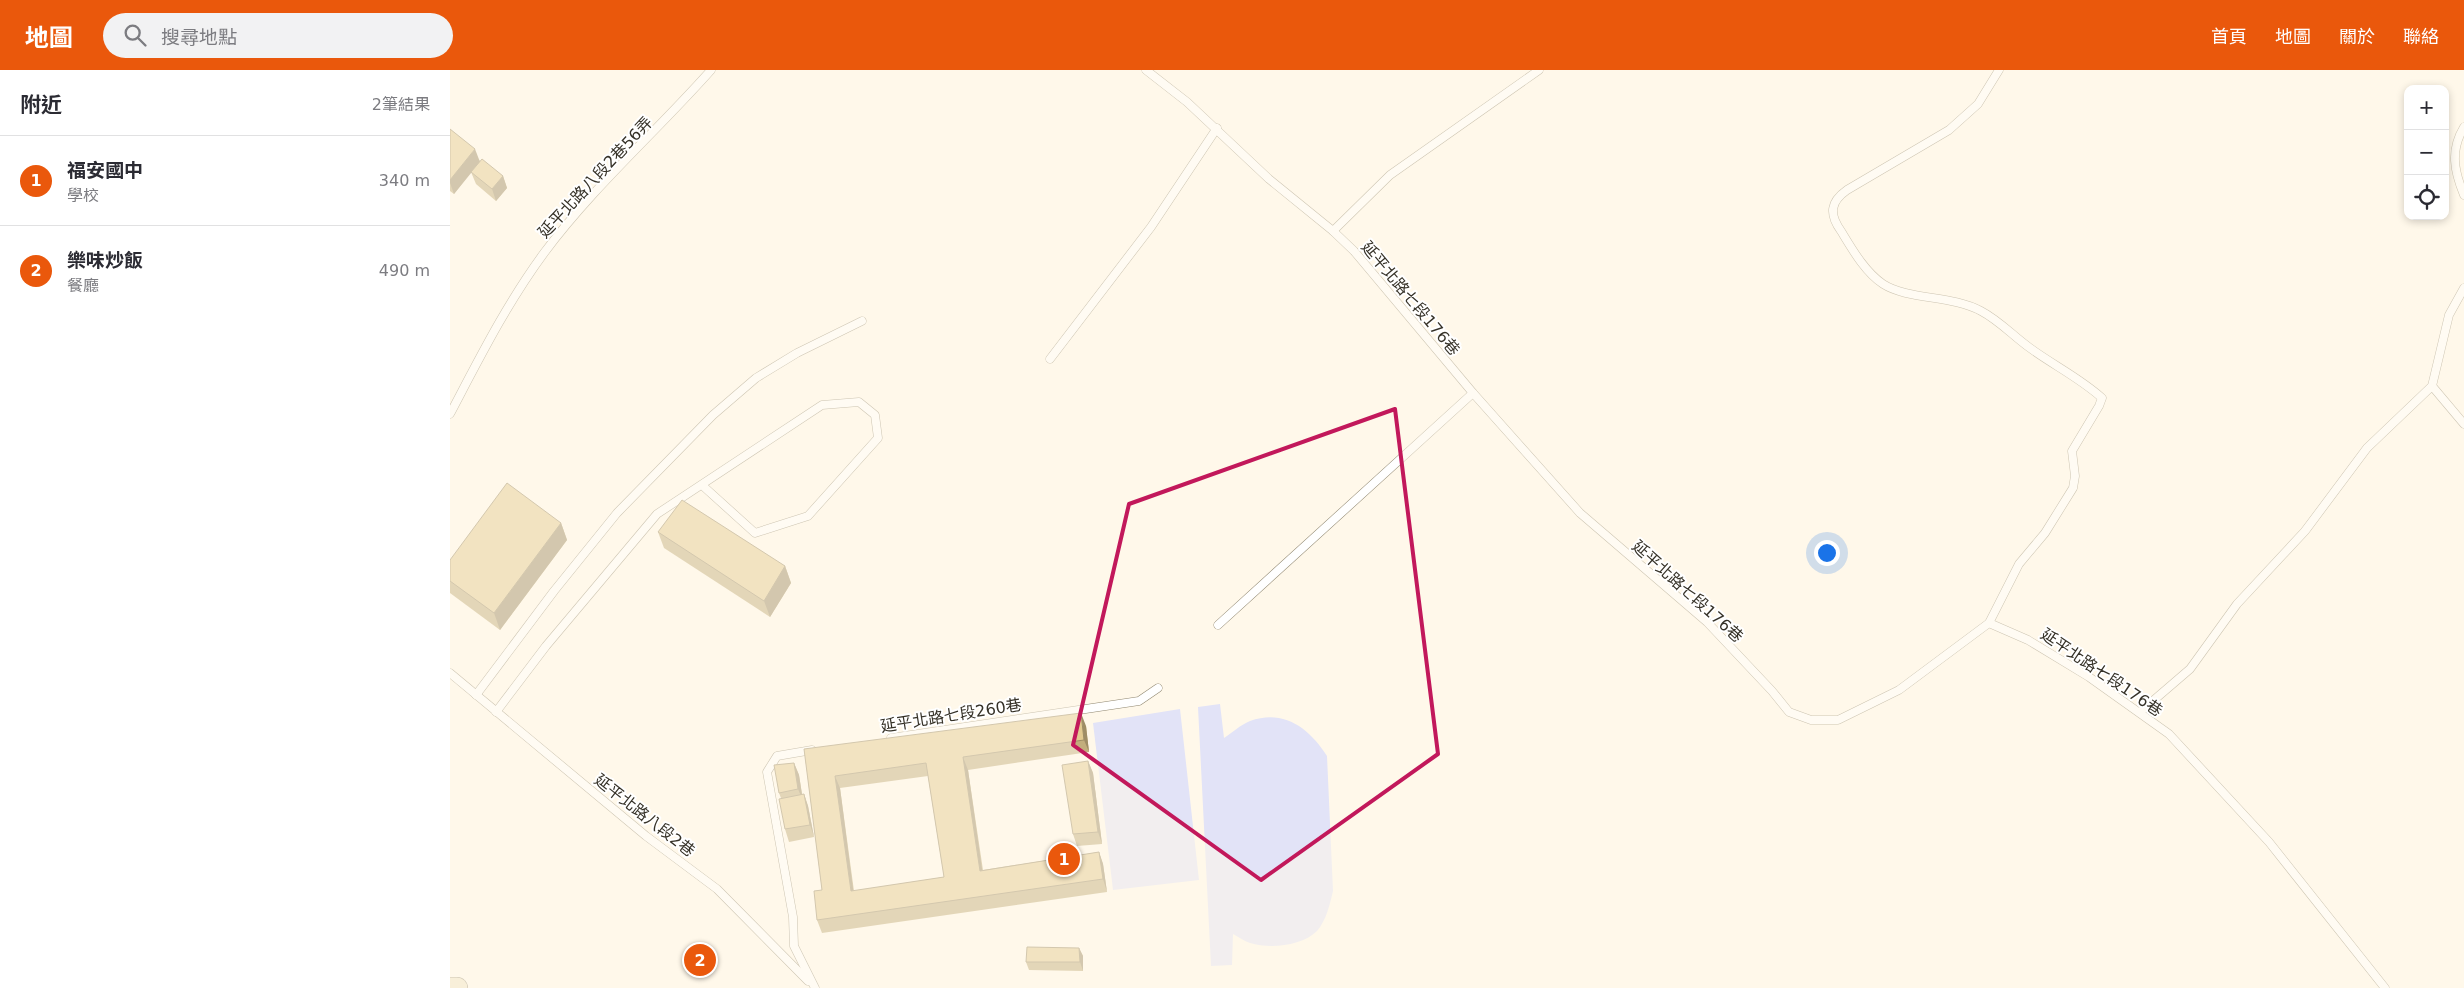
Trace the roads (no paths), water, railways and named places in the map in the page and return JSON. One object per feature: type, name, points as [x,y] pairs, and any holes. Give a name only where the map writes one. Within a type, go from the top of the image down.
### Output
[{"type":"street","points":[[450,988],[457,988]]},
{"type":"lane","name":"延平北路八段2巷56弄","points":[[450,414],[490,336],[544,253],[589,199],[711,70]]},
{"type":"lane","name":"延平北路七段176巷","points":[[1146,70],[1188,102],[1270,179],[1333,231],[1354,252],[1473,393],[1580,513],[1707,622],[1772,691],[1789,712],[1811,720],[1838,720],[1900,690],[1989,623],[2028,640],[2089,677],[2169,734],[2269,842],[2385,988]]},
{"type":"lane","points":[[1333,231],[1390,175],[1539,70]]},
{"type":"lane","points":[[1989,623],[2019,564],[2046,533],[2073,488],[2075,476],[2072,451],[2102,398],[2028,347],[1994,318],[1975,308],[1934,296],[1897,291],[1882,284],[1869,271],[1838,227],[1832,216],[1832,205],[1847,190],[1949,130],[1978,104],[1999,70]]},
{"type":"lane","points":[[2464,126],[2456,145],[2454,160],[2455,174],[2464,195]]},
{"type":"lane","points":[[1050,359],[1151,227],[1217,128]]},
{"type":"lane","points":[[2140,712],[2190,669],[2237,604],[2304,531],[2367,448],[2432,386],[2449,315],[2464,288]]},
{"type":"lane","points":[[476,695],[554,591],[617,514],[713,415],[756,378],[797,353],[862,321]]},
{"type":"lane","points":[[2432,386],[2464,424]]},
{"type":"lane","points":[[1218,625],[1473,393]]},
{"type":"lane","points":[[496,712],[546,646],[657,514],[703,486],[822,405],[859,402],[875,414],[878,438],[808,516],[755,533],[703,486]]},
{"type":"lane","name":"延平北路八段2巷","points":[[450,673],[646,836],[717,889],[772,942],[815,988]]},
{"type":"lane","name":"延平北路七段260巷","points":[[882,740],[1139,701],[1158,688]]},
{"type":"lane","points":[[815,988],[794,946],[793,917],[767,772],[777,756],[825,748]]},
{"type":"place","name":"福安國中","points":[[1064,859]]},
{"type":"place","name":"樂味炒飯","points":[[700,960]]}]
